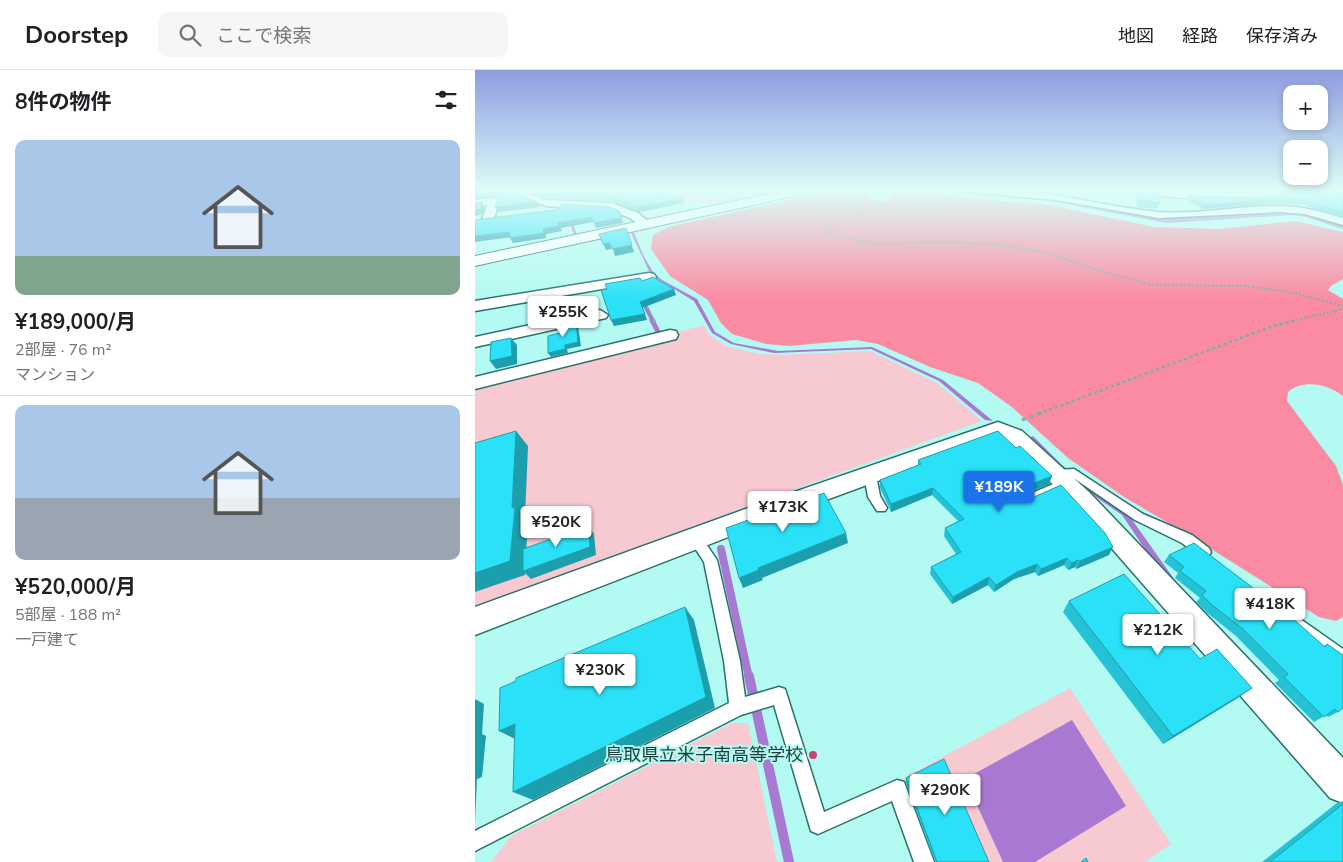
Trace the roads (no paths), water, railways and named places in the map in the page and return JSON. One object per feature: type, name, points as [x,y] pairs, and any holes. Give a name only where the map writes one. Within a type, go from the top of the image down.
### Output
[{"type":"main road","points":[[475,261],[636,226]]},
{"type":"street","points":[[475,306],[649,277]]},
{"type":"street","points":[[594,285],[607,350]]},
{"type":"street","points":[[475,342],[600,315]]},
{"type":"street","points":[[475,383],[666,336]]},
{"type":"street","points":[[475,621],[695,538],[998,429],[1015,436],[1060,478],[1343,785]]},
{"type":"lane","points":[[1020,503],[1060,478],[1074,473],[1133,513],[1187,539],[1217,561]]},
{"type":"lane","points":[[870,475],[874,497],[881,508]]},
{"type":"lane","points":[[695,538],[710,560],[732,661],[738,707]]},
{"type":"lane","points":[[1285,614],[1343,658]]},
{"type":"lane","points":[[475,841],[738,707],[779,695],[818,824],[897,789],[924,862]]},
{"type":"waterway","points":[[572,226],[575,234]]},
{"type":"waterway","points":[[642,300],[653,321]]},
{"type":"waterway","points":[[652,320],[659,334]]},
{"type":"waterway","points":[[721,549],[749,678]]},
{"type":"waterway","points":[[749,676],[789,862]]},
{"type":"place","name":"鳥取県立米子南高等学校","points":[[813,755]]}]
